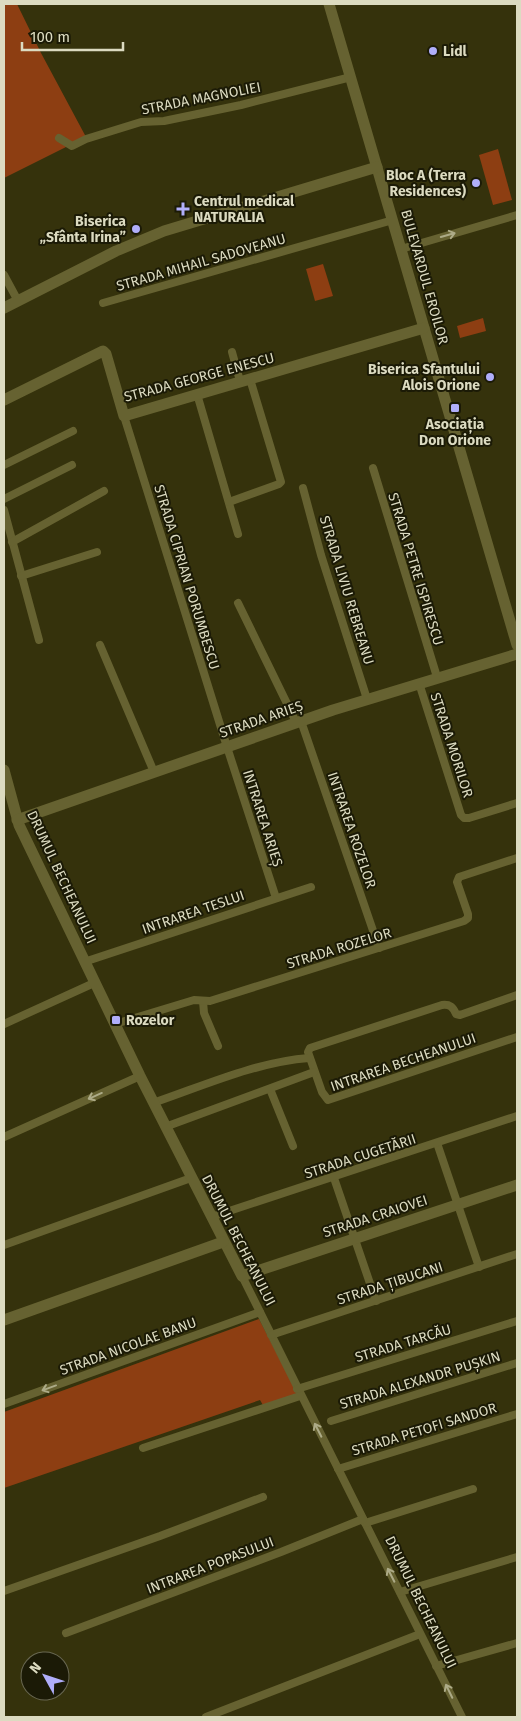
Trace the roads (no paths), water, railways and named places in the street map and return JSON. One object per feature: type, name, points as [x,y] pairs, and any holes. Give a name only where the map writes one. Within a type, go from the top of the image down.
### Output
[{"type":"street","name":"BULEVARDUL EROILOR","points":[[330,4],[517,646]]},
{"type":"street","name":"STRADA MAGNOLIEI","points":[[59,138],[72,146],[91,137],[141,122],[164,121],[241,105],[351,77]]},
{"type":"street","points":[[4,308],[116,251],[164,231],[377,167]]},
{"type":"street","points":[[401,249],[517,215]]},
{"type":"street","name":"STRADA MIHAIL SADOVEANU","points":[[103,303],[393,220]]},
{"type":"street","points":[[4,274],[18,301]]},
{"type":"street","name":"STRADA GEORGE ENESCU","points":[[4,400],[103,351],[106,354],[124,416],[424,328]]},
{"type":"street","points":[[229,502],[281,482],[245,380],[232,352]]},
{"type":"street","points":[[197,394],[238,534]]},
{"type":"street","name":"STRADA CIPRIAN PORUMBESCU","points":[[124,416],[226,747]]},
{"type":"street","points":[[4,465],[73,431]]},
{"type":"street","points":[[4,500],[72,465]]},
{"type":"street","name":"STRADA PETRE ISPIRESCU","points":[[373,468],[437,677]]},
{"type":"street","name":"STRADA LIVIU REBREANU","points":[[303,488],[321,555],[367,699]]},
{"type":"street","points":[[12,542],[104,491]]},
{"type":"street","points":[[4,510],[39,640]]},
{"type":"street","points":[[21,576],[97,552]]},
{"type":"street","name":"INTRAREA ROZELOR","points":[[238,603],[299,722],[379,948]]},
{"type":"street","points":[[100,644],[154,772]]},
{"type":"street","name":"STRADA ARIEȘ","points":[[17,820],[367,699],[517,654]]},
{"type":"street","name":"STRADA MORILOR","points":[[419,683],[461,815],[464,818],[469,818],[517,803]]},
{"type":"street","name":"INTRAREA ARIEȘ","points":[[226,747],[276,898]]},
{"type":"street","name":"DRUMUL BECHEANULUI","points":[[4,770],[6,785],[17,820],[94,983],[165,1128],[242,1276],[462,1717]]},
{"type":"street","name":"STRADA ROZELOR","points":[[115,1024],[194,1000],[210,1002],[464,921],[468,918],[468,914],[456,882],[457,879],[517,858]]},
{"type":"street","name":"INTRAREA TESLUI","points":[[84,962],[311,887]]},
{"type":"street","points":[[4,1024],[94,983]]},
{"type":"street","points":[[153,1103],[263,1066],[309,1058],[308,1052],[310,1048],[447,1005],[453,1007],[456,1014],[464,1015],[517,996]]},
{"type":"street","points":[[203,1001],[204,1013],[218,1046]]},
{"type":"street","name":"INTRAREA BECHEANULUI","points":[[309,1058],[323,1096],[328,1100],[517,1037]]},
{"type":"street","name":"INTRAREA BECHEANULUI","points":[[165,1128],[314,1072]]},
{"type":"street","points":[[4,1136],[140,1076]]},
{"type":"street","points":[[270,1089],[293,1146]]},
{"type":"street","name":"STRADA CUGETĂRII","points":[[211,1218],[517,1116]]},
{"type":"street","points":[[437,1143],[478,1268]]},
{"type":"street","points":[[4,1246],[191,1178]]},
{"type":"street","points":[[334,1178],[376,1300]]},
{"type":"street","name":"STRADA CRAIOVEI","points":[[242,1276],[517,1185]]},
{"type":"street","points":[[4,1320],[223,1242]]},
{"type":"street","name":"STRADA ȚIBUCANI","points":[[271,1335],[517,1254]]},
{"type":"street","name":"STRADA NICOLAE BANU","points":[[4,1404],[260,1312]]},
{"type":"street","name":"STRADA TARCĂU","points":[[143,1448],[299,1392],[517,1321]]},
{"type":"street","name":"STRADA ALEXANDR PUȘKIN","points":[[331,1421],[517,1363]]},
{"type":"street","name":"STRADA PETOFI SANDOR","points":[[338,1469],[517,1414]]},
{"type":"street","name":"INTRAREA POPASULUI","points":[[66,1633],[364,1521],[473,1489]]},
{"type":"street","points":[[4,1591],[160,1536],[263,1497]]},
{"type":"street","points":[[400,1592],[517,1557]]},
{"type":"street","points":[[206,1717],[420,1634]]},
{"type":"street","points":[[436,1666],[517,1642]]},
{"type":"place","name":"Lidl","points":[[433,51]]},
{"type":"place","name":"Bloc A (Terra Residences)","points":[[476,183]]},
{"type":"place","name":"Centrul medical NATURALIA","points":[[183,209]]},
{"type":"place","name":"Biserica „Sfânta Irina”","points":[[136,229]]},
{"type":"place","name":"Biserica Sfantului Alois Orione","points":[[490,377]]},
{"type":"place","name":"Asociația Don Orione","points":[[455,408]]},
{"type":"place","name":"Rozelor","points":[[116,1020]]}]
